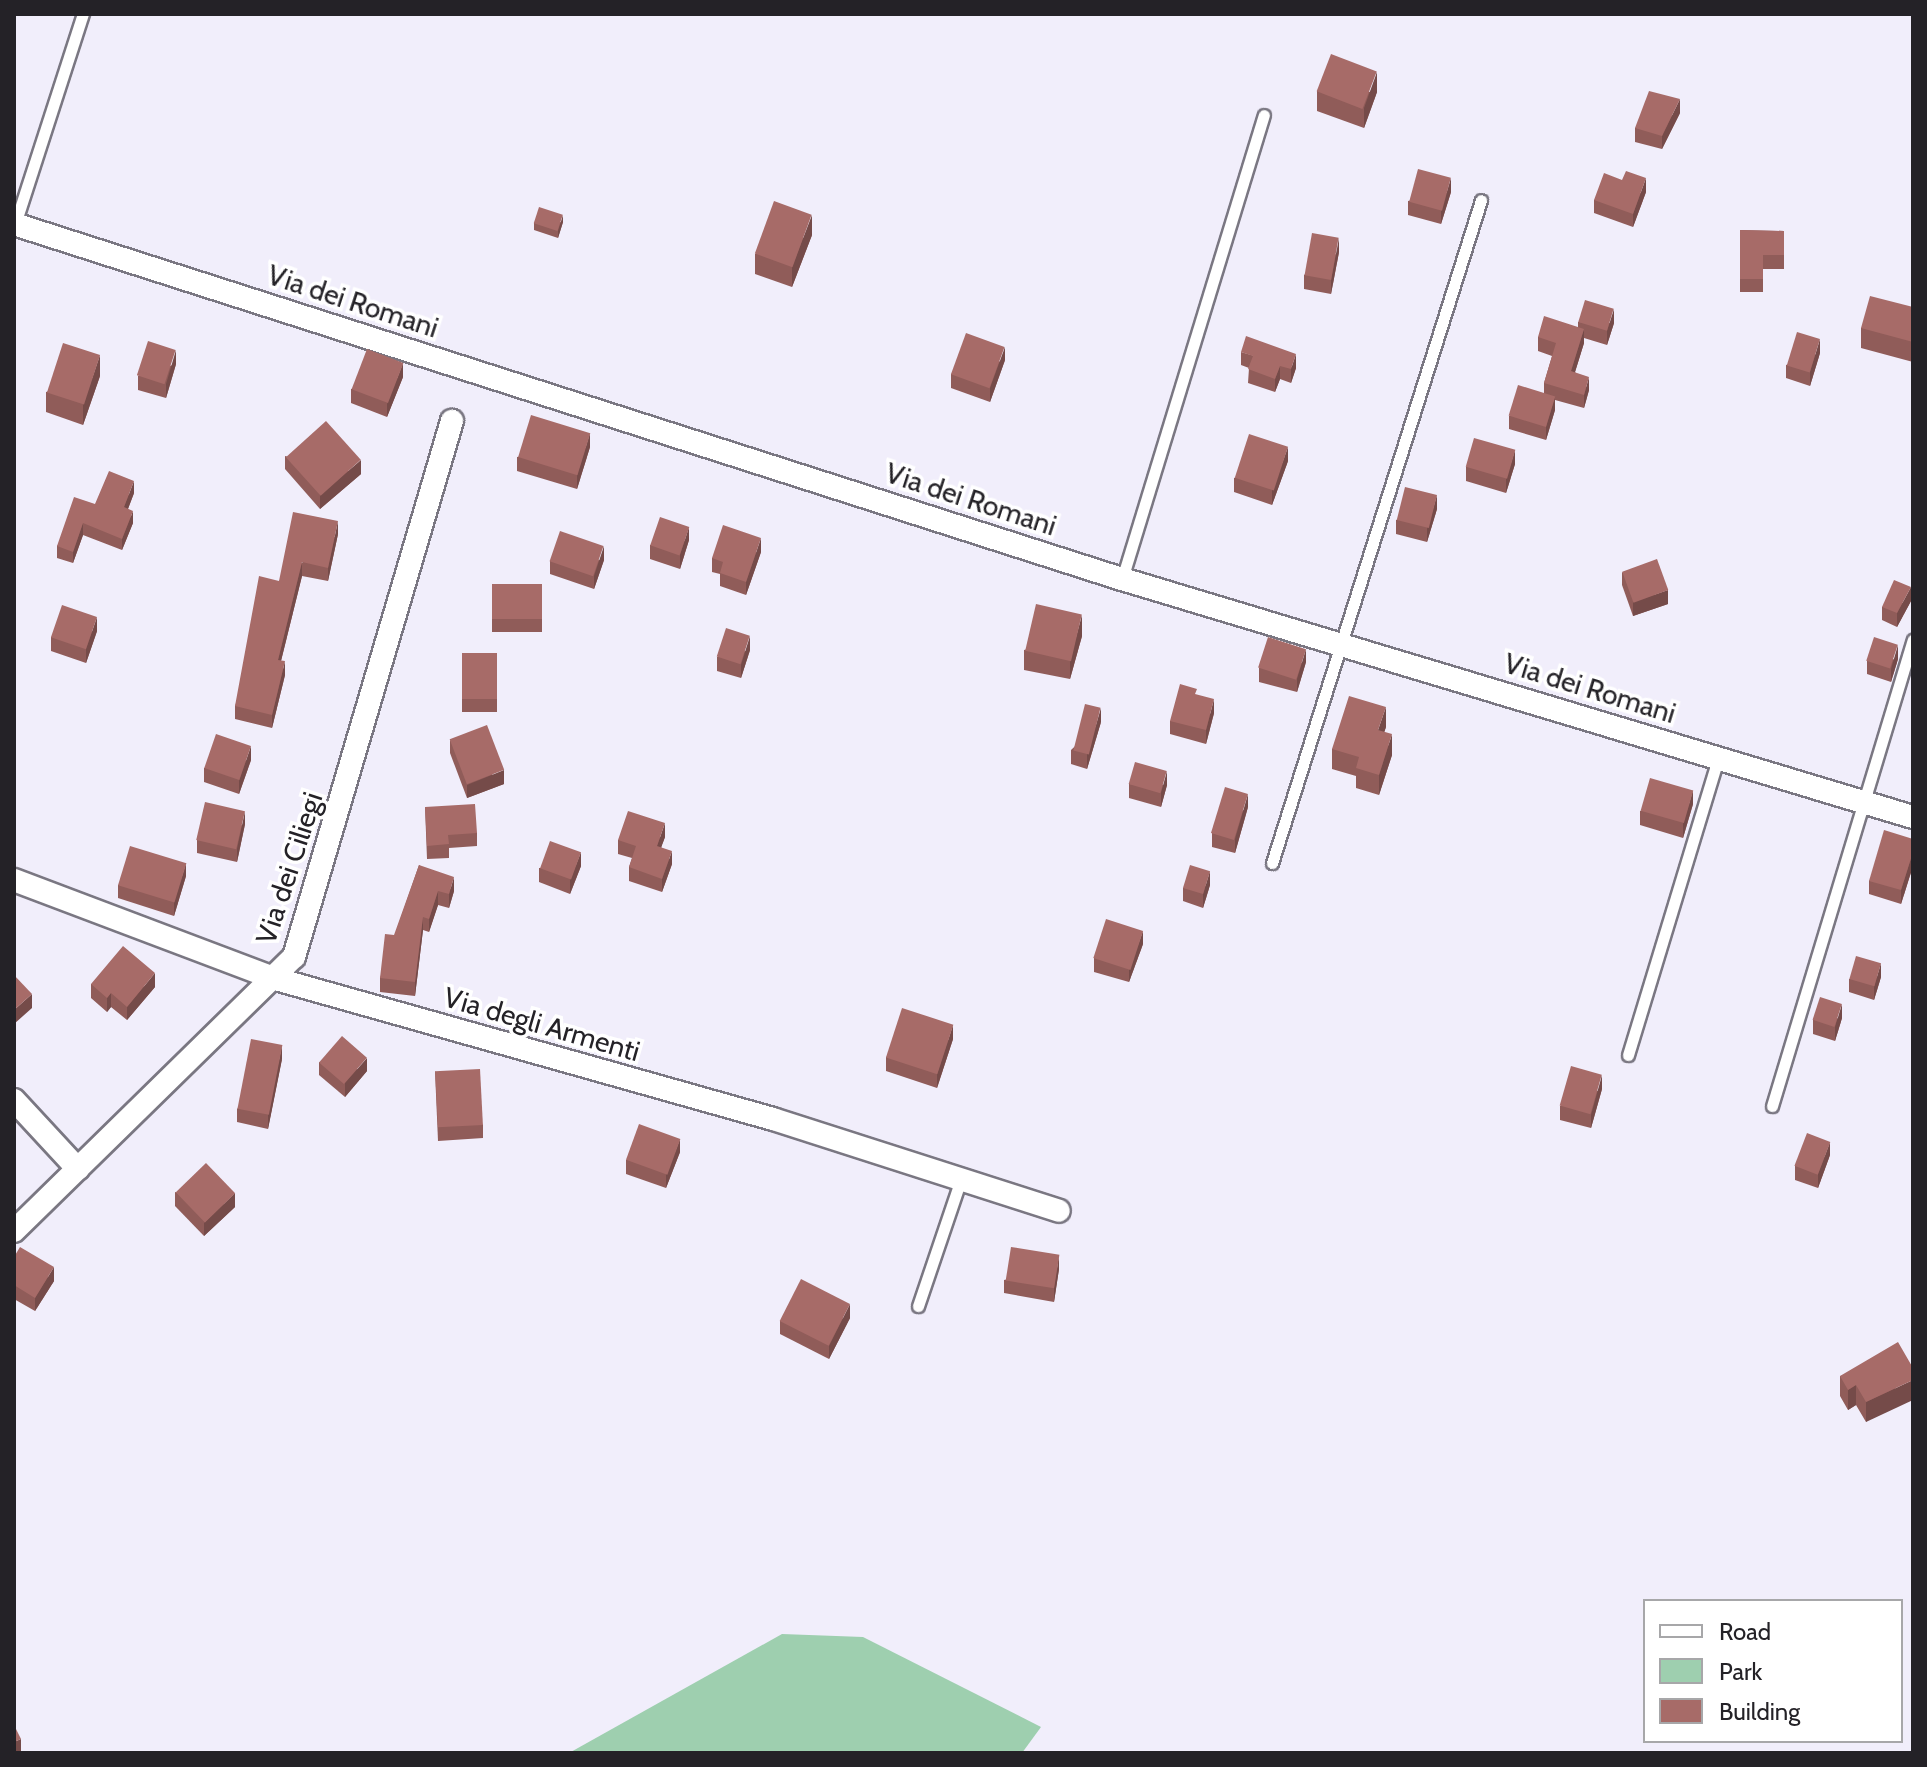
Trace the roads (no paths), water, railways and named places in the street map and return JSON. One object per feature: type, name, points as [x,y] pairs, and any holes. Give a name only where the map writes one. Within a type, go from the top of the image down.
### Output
[{"type":"street","name":"Via dei Romani","points":[[15,224],[1122,579],[1913,817]]},
{"type":"street","name":"Via dei Ciliegi","points":[[14,1231],[276,979],[304,936],[452,421]]},
{"type":"street","name":"Via degli Armenti","points":[[14,880],[276,979],[773,1119],[1059,1211]]},
{"type":"street","points":[[14,1100],[78,1169]]},
{"type":"lane","points":[[15,224],[83,14]]},
{"type":"lane","points":[[1122,579],[1264,115]]},
{"type":"lane","points":[[1272,863],[1481,200]]},
{"type":"lane","points":[[1772,1106],[1913,640]]},
{"type":"lane","points":[[1628,1055],[1718,758]]},
{"type":"lane","points":[[918,1306],[961,1179]]}]
